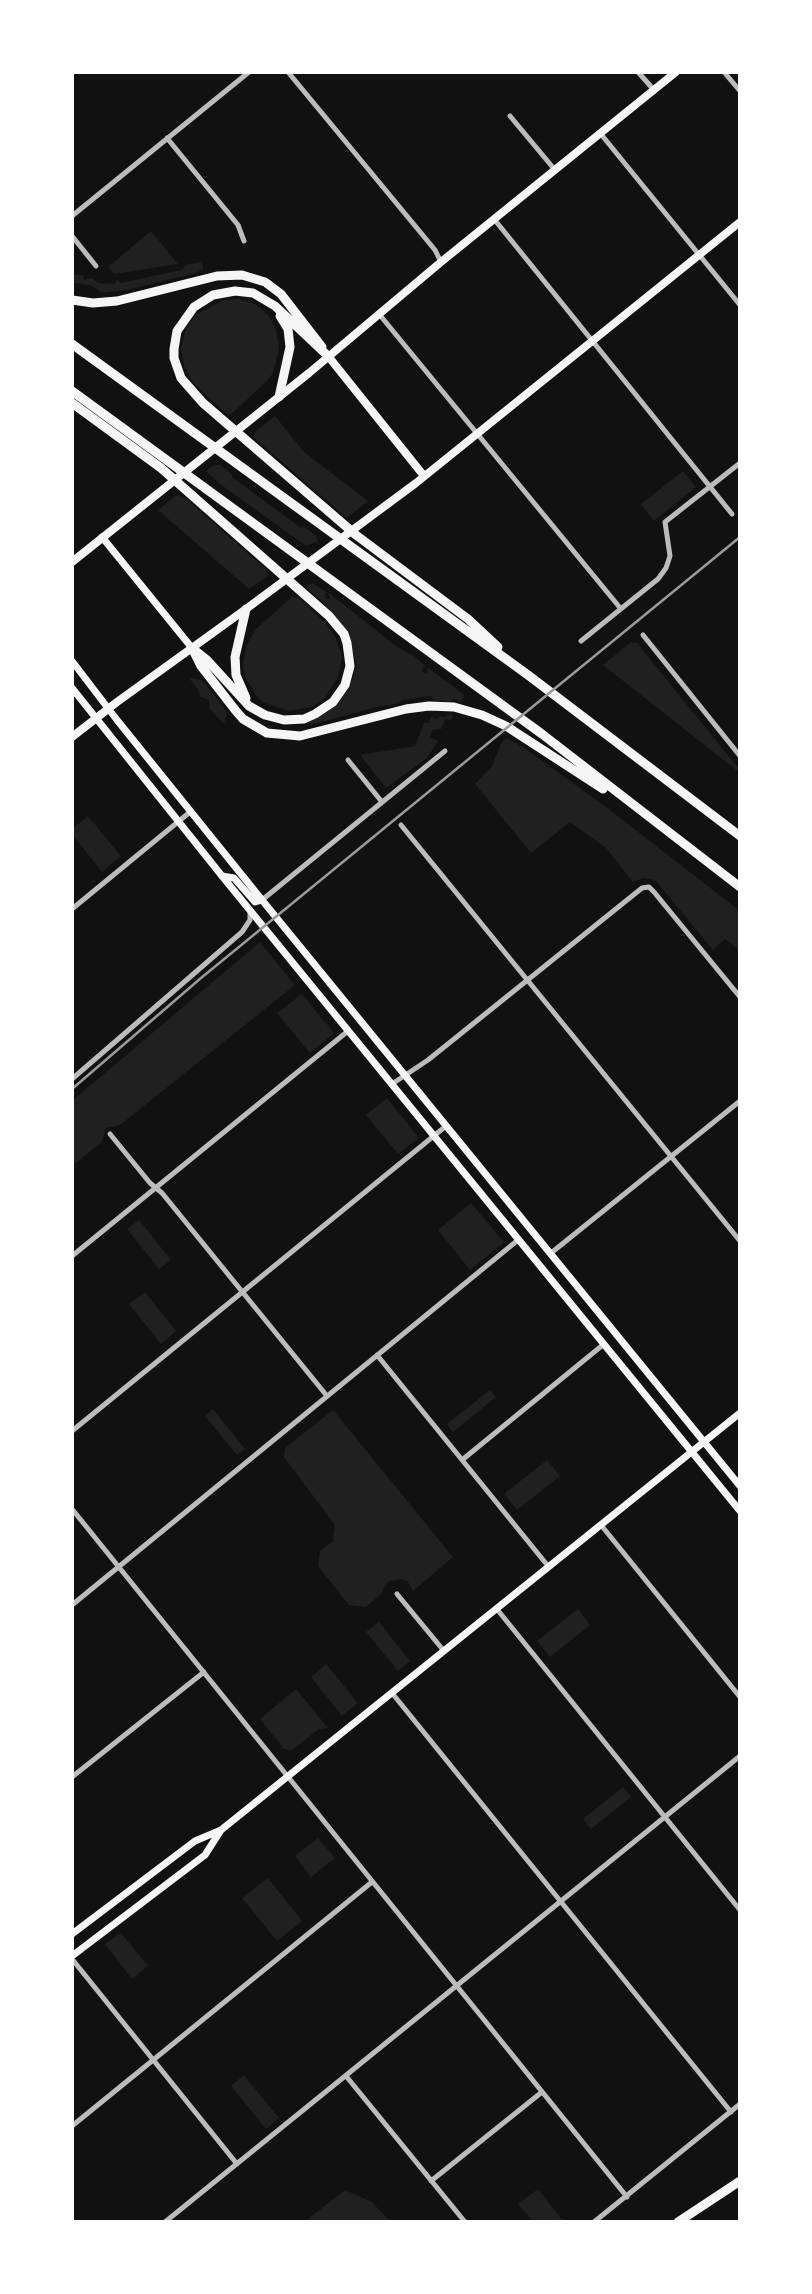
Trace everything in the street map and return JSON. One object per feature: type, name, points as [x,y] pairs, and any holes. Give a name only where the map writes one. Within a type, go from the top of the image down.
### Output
[{"type":"highway","points":[[72,300],[93,303],[117,301],[217,276],[250,276],[265,282],[281,294],[315,335],[328,356]]},
{"type":"highway","points":[[328,356],[265,299],[243,291],[228,291],[213,295],[194,307],[177,331],[174,358],[181,378],[193,393],[384,564]]},
{"type":"highway","points":[[265,299],[284,322],[289,338],[289,357],[279,397]]},
{"type":"highway","points":[[72,344],[312,517],[468,620],[528,675],[740,836]]},
{"type":"highway","points":[[72,391],[151,455],[337,624],[348,643],[350,666],[345,685],[333,702],[304,719],[284,720],[258,712],[242,700],[207,660],[192,648]]},
{"type":"highway","points":[[72,403],[210,491],[542,734],[740,887]]},
{"type":"highway","points":[[246,609],[236,650],[235,668],[243,693],[258,712]]},
{"type":"highway","points":[[192,648],[201,666],[236,711],[259,729],[274,734],[300,736],[392,711],[429,706],[454,707],[506,726],[653,821]]},
{"type":"highway","points":[[678,2222],[740,2182]]},
{"type":"highway","points":[[686,2222],[740,2182]]},
{"type":"main road","points":[[72,562],[279,397],[676,72]]},
{"type":"main road","points":[[72,737],[107,708],[246,609],[424,476],[740,222]]},
{"type":"main road","points":[[328,356],[424,476]]},
{"type":"main road","points":[[102,537],[192,648]]},
{"type":"main road","points":[[72,661],[190,812],[740,1486]]},
{"type":"main road","points":[[72,688],[94,719],[740,1511]]},
{"type":"main road","points":[[222,876],[234,878],[255,902],[262,900]]},
{"type":"main road","points":[[72,1934],[195,1841],[221,1830],[740,1413]]},
{"type":"main road","points":[[72,1958],[205,1855],[221,1830]]},
{"type":"street","points":[[72,216],[249,72]]},
{"type":"street","points":[[288,72],[435,250],[441,262]]},
{"type":"street","points":[[638,72],[654,90]]},
{"type":"street","points":[[724,72],[740,91]]},
{"type":"street","points":[[510,116],[555,170]]},
{"type":"street","points":[[600,133],[740,305]]},
{"type":"street","points":[[167,138],[238,225],[244,241]]},
{"type":"street","points":[[494,219],[732,514]]},
{"type":"street","points":[[72,236],[96,266]]},
{"type":"street","points":[[379,314],[621,609]]},
{"type":"street","points":[[581,640],[657,579],[666,568],[670,556],[664,522],[740,463]]},
{"type":"street","points":[[643,635],[740,756]]},
{"type":"street","points":[[262,900],[445,751]]},
{"type":"street","points":[[348,760],[382,802]]},
{"type":"street","points":[[72,909],[190,812]]},
{"type":"street","points":[[401,825],[740,1241]]},
{"type":"street","points":[[392,1084],[406,1076],[638,890],[646,887],[654,892],[740,997]]},
{"type":"street","points":[[72,1079],[242,932],[250,920],[250,910]]},
{"type":"street","points":[[72,1256],[348,1031]]},
{"type":"street","points":[[551,1253],[740,1101]]},
{"type":"street","points":[[72,1431],[446,1126]]},
{"type":"street","points":[[110,1134],[327,1396]]},
{"type":"street","points":[[72,1605],[518,1240]]},
{"type":"street","points":[[462,1460],[604,1345]]},
{"type":"street","points":[[377,1355],[548,1566]]},
{"type":"street","points":[[72,1509],[626,2197]]},
{"type":"street","points":[[601,1525],[740,1698]]},
{"type":"street","points":[[397,1594],[444,1651]]},
{"type":"street","points":[[496,1608],[740,1910]]},
{"type":"street","points":[[72,1777],[204,1672]]},
{"type":"street","points":[[392,1693],[731,2112]]},
{"type":"street","points":[[165,2222],[740,1756]]},
{"type":"street","points":[[72,2126],[372,1882]]},
{"type":"street","points":[[72,1958],[237,2164]]},
{"type":"street","points":[[346,2076],[465,2222]]},
{"type":"street","points":[[431,2181],[542,2092]]},
{"type":"street","points":[[594,2222],[740,2104]]},
{"type":"shaded area","points":[[151,231],[178,264],[114,274],[108,267]]},
{"type":"shaded area","points":[[200,262],[203,269],[196,273],[126,290],[102,293],[90,285],[72,283],[72,274],[83,275],[84,280],[92,278],[98,283],[114,284],[118,280],[121,283],[182,270],[186,265]]},
{"type":"shaded area","points":[[239,299],[257,305],[269,316],[276,329],[279,349],[273,373],[229,416],[193,383],[184,366],[181,348],[186,328],[195,315],[224,300]]},
{"type":"shaded area","points":[[275,416],[304,452],[368,501],[347,518],[253,437],[256,431]]},
{"type":"shaded area","points":[[214,465],[220,465],[232,474],[232,477],[301,528],[303,526],[315,535],[318,541],[306,546],[220,484],[206,471]]},
{"type":"shaded area","points":[[683,471],[696,487],[654,521],[641,504]]},
{"type":"shaded area","points":[[177,495],[184,497],[267,570],[268,576],[249,589],[158,510]]},
{"type":"shaded area","points":[[312,583],[328,593],[325,594],[326,599],[330,599],[329,593],[396,646],[414,656],[426,666],[422,672],[427,673],[428,668],[453,686],[464,695],[462,702],[453,699],[450,702],[435,700],[430,696],[403,700],[401,703],[311,725],[310,721],[327,712],[348,690],[357,668],[346,629],[320,599],[305,587]]},
{"type":"shaded area","points":[[293,596],[300,598],[329,627],[342,657],[338,677],[326,697],[312,707],[288,711],[257,697],[245,677],[243,664],[246,646],[256,629]]},
{"type":"shaded area","points":[[631,642],[637,643],[740,773],[603,665]]},
{"type":"shaded area","points":[[188,677],[206,684],[227,712],[224,724],[209,708],[209,700],[201,697]]},
{"type":"shaded area","points":[[450,714],[453,716],[451,720],[446,719],[441,729],[432,730],[430,738],[438,741],[427,758],[386,788],[360,755],[415,746],[424,723],[429,723],[431,717],[437,719]]},
{"type":"shaded area","points":[[506,738],[523,747],[606,807],[740,911],[740,951],[725,939],[713,950],[655,880],[643,878],[633,882],[606,848],[570,822],[531,853],[475,784],[492,766]]},
{"type":"shaded area","points":[[88,816],[121,856],[102,872],[72,834],[72,829]]},
{"type":"shaded area","points":[[260,942],[295,985],[120,1125],[106,1128],[102,1142],[72,1166],[72,1101]]},
{"type":"shaded area","points":[[302,994],[334,1033],[310,1053],[277,1013]]},
{"type":"shaded area","points":[[387,1098],[419,1138],[398,1154],[366,1115]]},
{"type":"shaded area","points":[[471,1203],[504,1242],[470,1270],[438,1230]]},
{"type":"shaded area","points":[[139,1220],[171,1260],[159,1269],[127,1229]]},
{"type":"shaded area","points":[[145,1292],[176,1331],[161,1344],[129,1304]]},
{"type":"shaded area","points":[[490,1390],[496,1397],[453,1432],[447,1424]]},
{"type":"shaded area","points":[[213,1409],[245,1449],[237,1455],[205,1416]]},
{"type":"shaded area","points":[[333,1410],[453,1557],[413,1591],[408,1582],[402,1579],[389,1581],[382,1593],[366,1607],[349,1605],[318,1566],[320,1551],[333,1541],[335,1525],[284,1457],[285,1448]]},
{"type":"shaded area","points":[[547,1460],[560,1476],[517,1510],[504,1494]]},
{"type":"shaded area","points":[[578,1609],[590,1625],[550,1657],[537,1641]]},
{"type":"shaded area","points":[[379,1622],[410,1661],[398,1671],[366,1632]]},
{"type":"shaded area","points":[[326,1664],[358,1703],[342,1716],[311,1677]]},
{"type":"shaded area","points":[[296,1689],[328,1728],[319,1729],[292,1750],[284,1749],[260,1719]]},
{"type":"shaded area","points":[[623,1787],[631,1797],[591,1829],[583,1819]]},
{"type":"shaded area","points":[[318,1838],[335,1858],[311,1877],[295,1856]]},
{"type":"shaded area","points":[[268,1878],[302,1921],[277,1941],[242,1898]]},
{"type":"shaded area","points":[[121,1933],[148,1966],[132,1979],[105,1944]]},
{"type":"shaded area","points":[[244,2075],[279,2118],[266,2129],[231,2086]]},
{"type":"shaded area","points":[[538,2189],[564,2222],[533,2222],[518,2204]]},
{"type":"shaded area","points":[[345,2190],[372,2202],[391,2222],[304,2222]]},
{"type":"railway","points":[[72,1089],[201,978],[740,537]]}]
